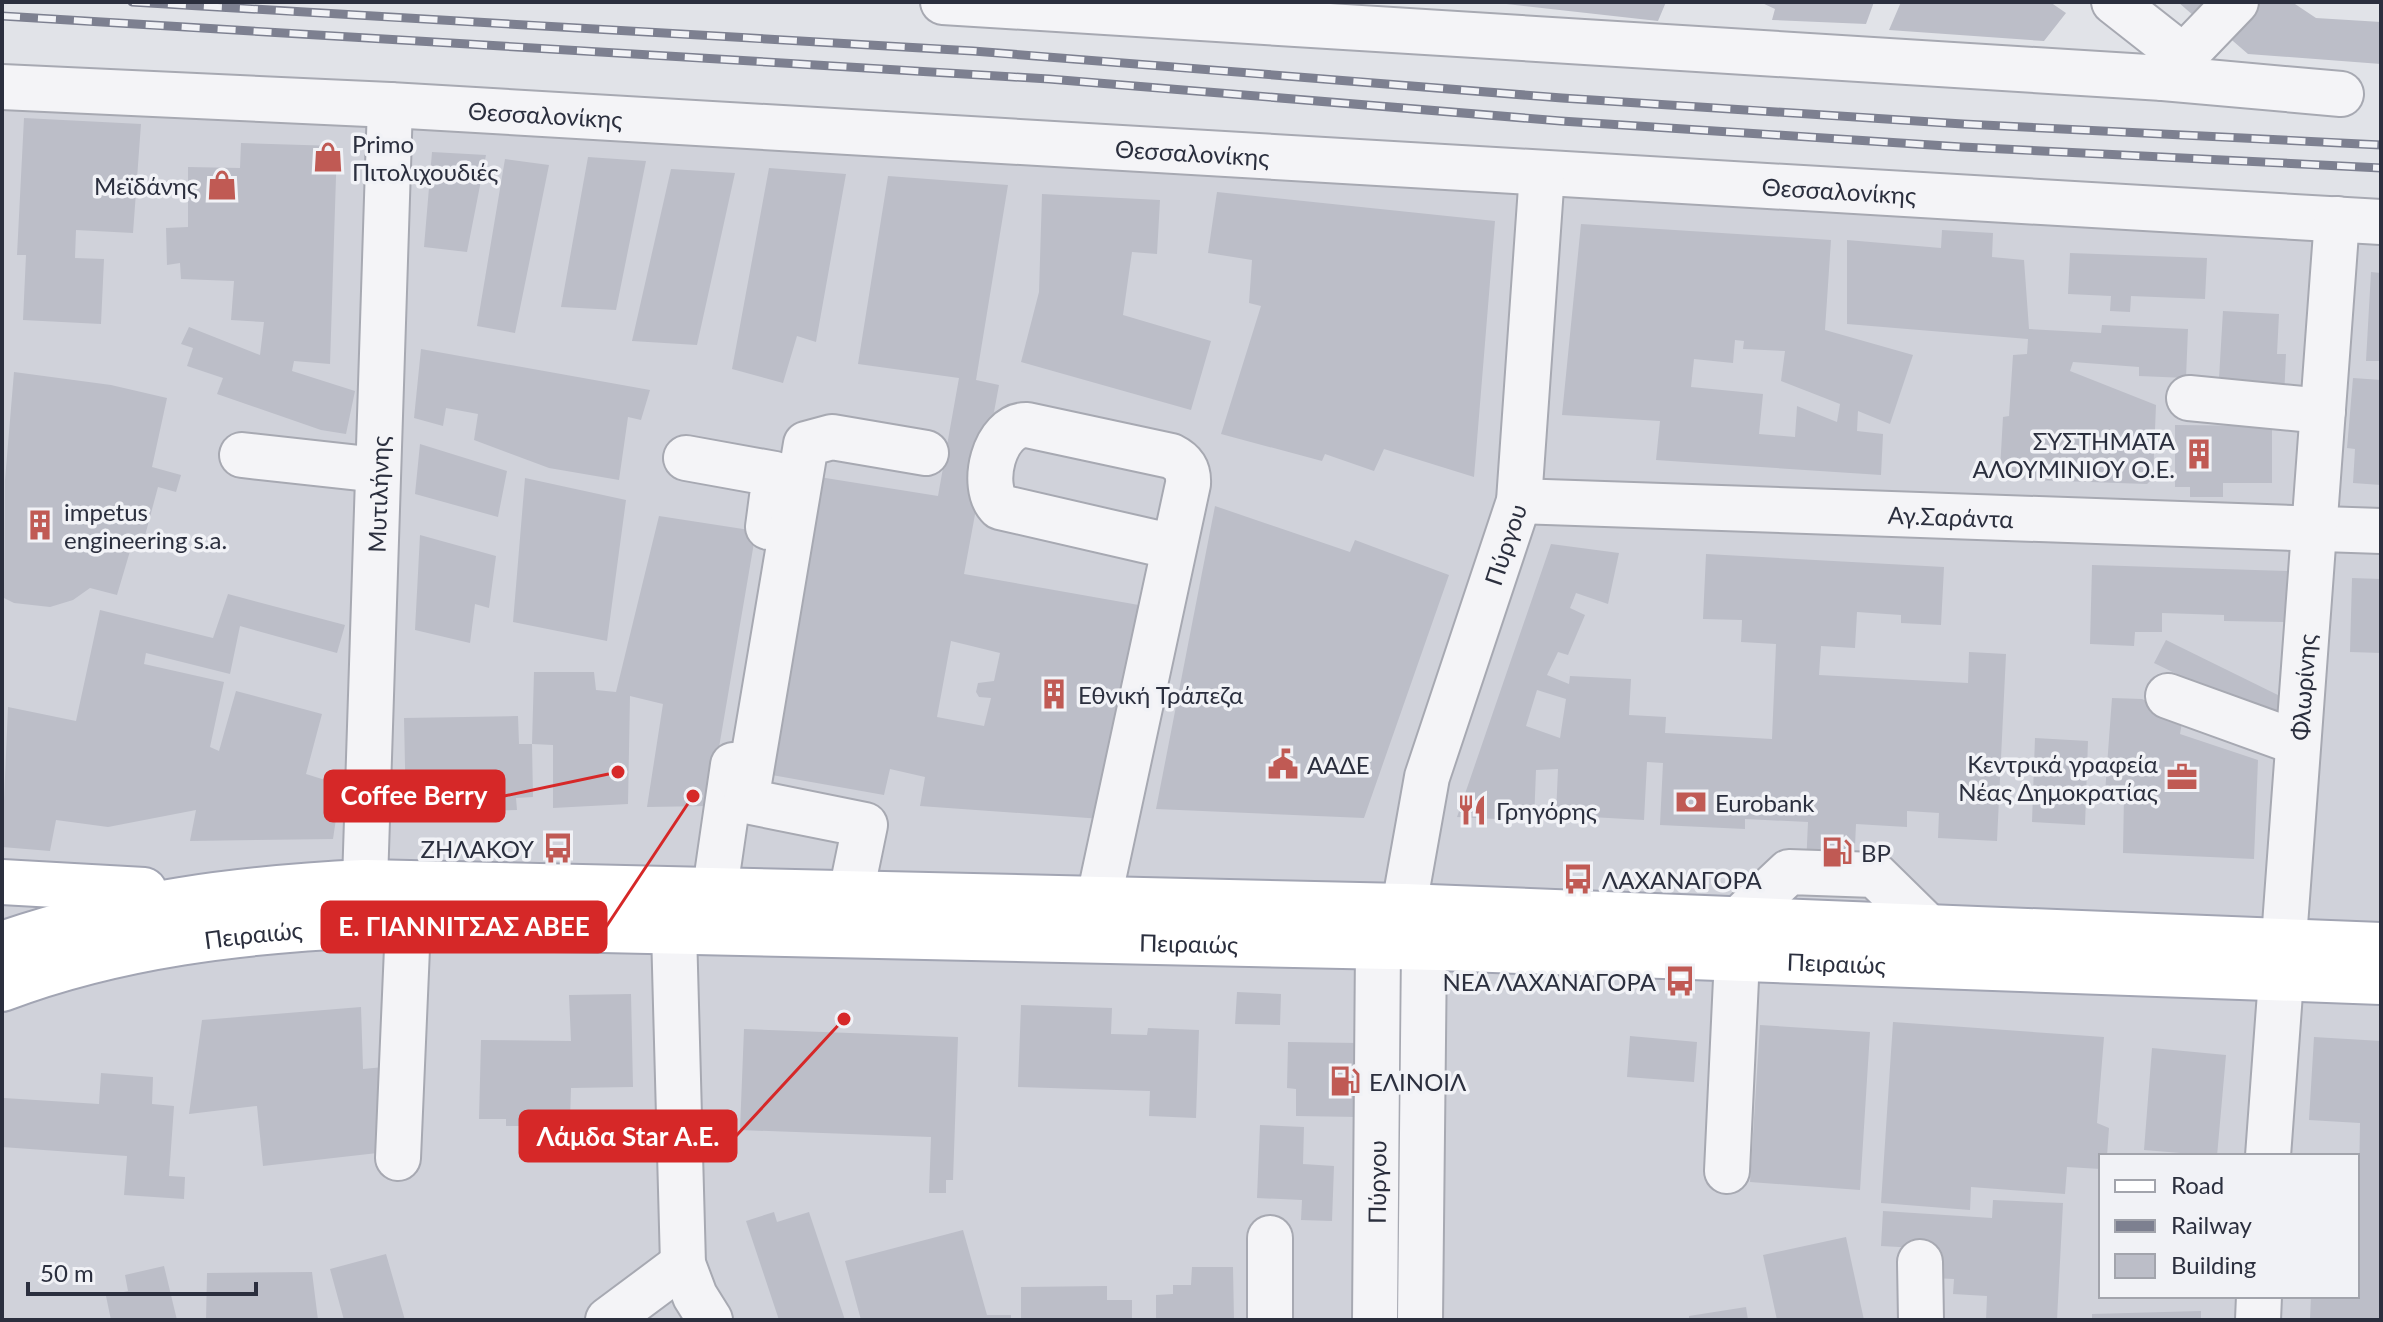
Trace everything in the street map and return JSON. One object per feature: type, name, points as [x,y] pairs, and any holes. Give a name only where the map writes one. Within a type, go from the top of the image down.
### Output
[{"type":"main road","points":[[2,882],[242,891]]},
{"type":"main road","name":"Πειραιώς","points":[[2,944],[78,921],[242,891],[365,882],[1404,906],[1739,938],[2282,959],[2381,945]]},
{"type":"main road","name":"Πειραιώς","points":[[2,989],[90,961],[241,933],[408,925],[1424,948],[1739,938],[1927,926],[2282,959],[2381,982]]},
{"type":"street","points":[[943,2],[1208,10],[2173,68],[2341,94]]},
{"type":"street","points":[[2114,2],[2173,68]]},
{"type":"street","points":[[2173,68],[2236,2]]},
{"type":"street","name":"Θεσσαλονίκης","points":[[2,87],[390,105],[2381,222]]},
{"type":"street","name":"Μυτιλήνης","points":[[365,882],[390,105]]},
{"type":"street","name":"Πύργου","points":[[1375,1320],[1378,947],[1404,906],[1427,777],[1519,501],[1542,173]]},
{"type":"street","name":"Φλωρίνης","points":[[2268,1154],[2337,219]]},
{"type":"street","points":[[2189,398],[2323,411]]},
{"type":"street","points":[[851,893],[865,825],[746,801],[806,444],[832,437],[926,453]]},
{"type":"street","points":[[242,455],[378,470]]},
{"type":"street","points":[[686,458],[775,474],[715,889]]},
{"type":"street","name":"Αγ.Σαράντα","points":[[1519,501],[2381,531]]},
{"type":"street","points":[[1099,898],[1174,547]]},
{"type":"street","points":[[2168,696],[2298,743]]},
{"type":"street","name":"Πύργου","points":[[1404,906],[1424,948],[1420,1320]]},
{"type":"street","points":[[398,1158],[408,925]]},
{"type":"street","points":[[674,931],[683,1264],[695,1296],[710,1320]]},
{"type":"street","points":[[1727,1171],[1739,938]]},
{"type":"street","points":[[1270,1238],[1270,1320]]},
{"type":"street","points":[[1920,1262],[1921,1320]]},
{"type":"street","points":[[608,1320],[683,1264]]},
{"type":"street","points":[[2258,1320],[2259,1298]]},
{"type":"shaded area","points":[[2,87],[2381,237],[2381,1320],[2,1320]]},
{"type":"building","points":[[1489,2],[1666,2],[1658,21]]},
{"type":"building","points":[[1760,2],[1874,2],[1866,24],[1772,20],[1775,9]]},
{"type":"building","points":[[1901,2],[2050,2],[2066,13],[2044,41],[1889,30]]},
{"type":"building","points":[[2178,2],[2220,2],[2202,23]]},
{"type":"building","points":[[2254,2],[2292,2],[2316,18],[2381,22],[2381,64],[2248,54],[2226,35]]},
{"type":"building","points":[[24,118],[141,124],[133,233],[76,230],[75,258],[104,259],[101,324],[23,320],[26,255],[17,255]]},
{"type":"building","points":[[241,143],[337,146],[330,364],[294,361],[292,371],[355,391],[346,434],[321,430],[217,394],[223,378],[187,366],[193,348],[181,344],[189,327],[260,355],[264,322],[231,320],[234,281],[181,279],[180,263],[167,265],[166,228],[188,227],[188,167],[240,168]]},
{"type":"building","points":[[432,152],[486,155],[467,252],[424,247]]},
{"type":"building","points":[[588,157],[646,161],[616,310],[561,307]]},
{"type":"building","points":[[505,159],[549,165],[515,333],[477,326]]},
{"type":"building","points":[[769,168],[846,174],[816,342],[797,336],[783,383],[732,369]]},
{"type":"building","points":[[671,169],[735,173],[697,345],[632,341]]},
{"type":"building","points":[[888,176],[1008,185],[976,380],[999,385],[964,574],[1150,607],[1102,819],[920,806],[925,777],[890,769],[884,795],[761,773],[813,476],[938,496],[959,378],[858,364]],"holes":[[[951,641],[1000,653],[994,681],[978,683],[976,692],[979,697],[991,698],[984,726],[937,717]]]},
{"type":"building","points":[[1217,192],[1495,221],[1474,477],[1384,449],[1374,471],[1325,454],[1322,461],[1221,434],[1261,306],[1249,303],[1252,260],[1208,253]]},
{"type":"building","points":[[1042,194],[1160,200],[1157,254],[1132,252],[1123,315],[1211,341],[1191,410],[1021,362],[1039,292]]},
{"type":"building","points":[[1581,224],[1831,240],[1825,330],[1913,355],[1890,424],[1858,411],[1857,431],[1883,434],[1881,475],[1656,460],[1660,421],[1562,415]],"holes":[[[1735,340],[1744,341],[1743,349],[1785,351],[1781,381],[1840,404],[1837,422],[1797,406],[1795,437],[1759,434],[1763,394],[1691,387],[1694,359],[1733,363]]]},
{"type":"building","points":[[1942,230],[1993,233],[1992,257],[2024,260],[2029,329],[2101,333],[2102,325],[2188,329],[2186,378],[2139,376],[2139,367],[2073,362],[2070,371],[2156,405],[2153,478],[2147,484],[2005,479],[2000,470],[2003,417],[2009,416],[2013,355],[2027,354],[2028,339],[1847,324],[1847,240],[1941,248]]},
{"type":"building","points":[[2070,253],[2207,258],[2205,299],[2131,296],[2130,312],[2110,311],[2111,296],[2068,294]]},
{"type":"building","points":[[2371,272],[2381,273],[2381,361],[2366,361]]},
{"type":"building","points":[[2223,311],[2279,314],[2277,354],[2286,354],[2284,398],[2218,395]]},
{"type":"building","points":[[421,349],[650,390],[641,420],[628,417],[619,480],[549,468],[474,440],[478,414],[446,408],[443,426],[414,418]]},
{"type":"building","points":[[14,372],[111,385],[167,398],[152,467],[181,475],[176,492],[158,487],[143,543],[133,541],[117,595],[90,588],[73,600],[50,607],[14,603],[4,598],[5,480]]},
{"type":"building","points":[[2353,378],[2381,380],[2381,485],[2353,483],[2355,449],[2347,448]]},
{"type":"building","points":[[2175,425],[2272,426],[2272,483],[2223,483],[2223,497],[2190,497],[2190,487],[2175,487]]},
{"type":"building","points":[[420,444],[507,471],[498,517],[415,494]]},
{"type":"building","points":[[525,478],[626,500],[607,641],[513,622]]},
{"type":"building","points":[[1215,506],[1350,552],[1355,540],[1449,575],[1364,818],[1156,809]]},
{"type":"building","points":[[659,516],[756,531],[709,806],[647,807],[663,704],[630,696],[628,804],[553,808],[553,745],[532,744],[534,672],[594,672],[596,690],[616,692]]},
{"type":"building","points":[[420,535],[496,556],[489,608],[475,604],[470,643],[415,630]]},
{"type":"building","points":[[1551,544],[1619,553],[1608,604],[1576,593],[1570,608],[1585,615],[1568,655],[1558,652],[1547,675],[1569,684],[1570,676],[1631,679],[1629,715],[1666,717],[1665,733],[1772,739],[1776,644],[1741,642],[1742,620],[1703,619],[1706,554],[1944,567],[1941,625],[1901,623],[1901,615],[1857,612],[1855,648],[1821,646],[1819,675],[1968,683],[1969,652],[2006,654],[1997,841],[1938,838],[1939,813],[1907,811],[1907,827],[1856,824],[1854,868],[1806,866],[1808,822],[1745,819],[1745,829],[1660,825],[1663,763],[1647,762],[1644,820],[1556,815],[1558,769],[1536,770],[1534,821],[1457,817]],"holes":[[[1537,690],[1566,699],[1560,738],[1526,726]]]},
{"type":"building","points":[[2092,565],[2287,571],[2285,622],[2224,621],[2224,615],[2162,613],[2162,632],[2135,632],[2134,646],[2090,644]]},
{"type":"building","points":[[2352,578],[2381,579],[2381,653],[2350,652]]},
{"type":"building","points":[[228,594],[345,625],[337,653],[240,626],[230,674],[146,653],[144,664],[224,682],[210,747],[219,751],[236,691],[322,714],[306,774],[341,785],[333,839],[190,841],[196,810],[108,827],[56,820],[50,851],[2,847],[8,707],[76,721],[100,610],[213,638]]},
{"type":"building","points":[[2166,640],[2284,698],[2286,727],[2154,663]]},
{"type":"building","name":"Κεντρικά γραφεία Νέας Δημοκρατίας","points":[[2112,698],[2142,699],[2183,717],[2180,734],[2258,760],[2254,859],[2123,853],[2124,794],[2105,793]]},
{"type":"building","points":[[518,716],[519,744],[532,744],[533,797],[516,798],[517,810],[406,812],[404,718]]},
{"type":"building","points":[[2035,738],[2088,741],[2085,825],[2032,822]]},
{"type":"building","points":[[1237,992],[1281,994],[1280,1025],[1235,1024]]},
{"type":"building","points":[[631,994],[633,1087],[571,1088],[570,1120],[537,1120],[537,1126],[506,1126],[506,1119],[479,1119],[481,1040],[571,1041],[569,995]]},
{"type":"building","points":[[1021,1005],[1112,1008],[1111,1034],[1147,1035],[1148,1028],[1199,1030],[1196,1118],[1149,1116],[1150,1091],[1018,1087]]},
{"type":"building","points":[[361,1007],[363,1069],[394,1066],[395,1151],[263,1166],[257,1106],[189,1114],[202,1020]]},
{"type":"building","points":[[1893,1022],[2104,1037],[2097,1123],[2109,1128],[2107,1154],[2099,1154],[2099,1169],[2067,1167],[2065,1194],[1971,1187],[1970,1210],[1881,1203]]},
{"type":"building","points":[[1760,1025],[1870,1032],[1860,1190],[1750,1182]]},
{"type":"building","points":[[744,1029],[958,1037],[953,1180],[946,1180],[946,1193],[929,1193],[931,1137],[740,1130]]},
{"type":"building","points":[[1630,1036],[1697,1042],[1694,1082],[1627,1077]]},
{"type":"building","points":[[2314,1037],[2381,1041],[2381,1320],[2310,1320],[2311,1298],[2359,1298],[2360,1123],[2309,1120]]},
{"type":"building","points":[[1288,1042],[1359,1043],[1358,1117],[1296,1116],[1296,1089],[1287,1088]]},
{"type":"building","points":[[2152,1048],[2226,1055],[2217,1154],[2144,1150]]},
{"type":"building","points":[[101,1073],[153,1077],[152,1104],[174,1106],[169,1176],[185,1177],[184,1199],[124,1195],[127,1156],[2,1147],[4,1098],[99,1104]]},
{"type":"building","points":[[1260,1125],[1304,1127],[1303,1164],[1334,1166],[1332,1221],[1301,1220],[1302,1200],[1257,1198]]},
{"type":"building","points":[[1993,1200],[2063,1203],[2057,1320],[1986,1320],[1987,1296],[1953,1294],[1954,1279],[1933,1278],[1935,1249],[1881,1246],[1883,1211],[1992,1218]]},
{"type":"building","points":[[774,1212],[777,1222],[809,1212],[845,1320],[779,1320],[746,1221]]},
{"type":"building","points":[[963,1230],[987,1315],[1011,1315],[1011,1320],[861,1320],[845,1261]]},
{"type":"building","points":[[1846,1237],[1864,1320],[1777,1320],[1763,1255]]},
{"type":"building","points":[[386,1254],[405,1320],[344,1320],[330,1269]]},
{"type":"building","points":[[164,1266],[177,1320],[111,1320],[106,1296],[128,1291],[125,1275]]},
{"type":"building","points":[[1192,1267],[1233,1267],[1234,1320],[1156,1320],[1156,1295],[1173,1294],[1173,1285],[1191,1285]]},
{"type":"building","points":[[312,1272],[318,1320],[206,1320],[207,1273]]},
{"type":"building","points":[[1107,1286],[1107,1300],[1132,1300],[1132,1320],[1021,1320],[1021,1287]]},
{"type":"building","points":[[1746,1307],[1748,1320],[1689,1320],[1689,1316]]},
{"type":"building","points":[[2201,1311],[2201,1320],[2092,1320],[2092,1314]]},
{"type":"railway","points":[[132,2],[973,51],[1562,98],[1963,124],[2381,145]]},
{"type":"railway","points":[[2,16],[1049,79],[1561,121],[1962,147],[2381,168]]},
{"type":"place","name":"Primo Πιτολιχουδιές","points":[[328,157]]},
{"type":"place","name":"Μεϊδάνης","points":[[222,185]]},
{"type":"place","name":"ΣΥΣΤΗΜΑΤΑ ΑΛΟΥΜΙΝΙΟΥ Ο.Ε.","points":[[2199,454]]},
{"type":"place","name":"impetus engineering s.a.","points":[[40,525]]},
{"type":"place","name":"Εθνική Τράπεζα","points":[[1054,694]]},
{"type":"place","name":"ΑΑΔΕ","points":[[1283,764]]},
{"type":"place","name":"Coffee Berry","points":[[618,772]]},
{"type":"place","name":"Κεντρικά γραφεία Νέας Δημοκρατίας","points":[[2182,777]]},
{"type":"place","name":"Ε. ΓΙΑΝΝΙΤΣΑΣ ΑΒΕΕ","points":[[693,796]]},
{"type":"place","name":"Eurobank","points":[[1691,802]]},
{"type":"place","name":"Γρηγόρης","points":[[1472,810]]},
{"type":"place","name":"ΖΗΛΑΚΟΥ","points":[[558,848]]},
{"type":"place","name":"BP","points":[[1837,852]]},
{"type":"place","name":"ΛΑΧΑΝΑΓΟΡΑ","points":[[1578,879]]},
{"type":"place","name":"ΝΕΑ ΛΑΧΑΝΑΓΟΡΑ","points":[[1680,981]]},
{"type":"place","name":"Λάμδα Star Α.Ε.","points":[[844,1019]]},
{"type":"place","name":"ΕΛΙΝΟΙΛ","points":[[1345,1081]]}]
